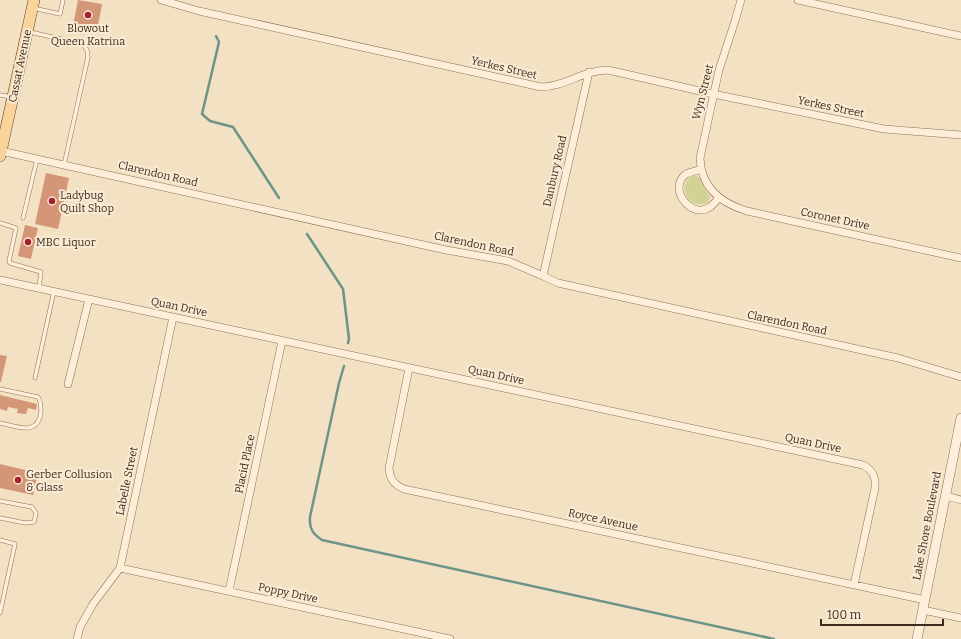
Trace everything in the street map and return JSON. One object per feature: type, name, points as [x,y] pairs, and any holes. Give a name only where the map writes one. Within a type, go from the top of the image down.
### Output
[{"type":"main road","name":"Cassat Avenue","points":[[1,154],[3,125],[13,98],[33,4]]},
{"type":"street","name":"Yerkes Street","points":[[161,0],[199,11],[540,87],[551,87],[589,72],[608,70],[713,94],[884,129],[961,135]]},
{"type":"street","name":"Wyn Street","points":[[711,188],[703,177],[701,169],[700,158],[702,144],[713,94],[741,0]]},
{"type":"street","points":[[798,0],[961,36]]},
{"type":"street","name":"Danbury Road","points":[[543,276],[589,72]]},
{"type":"street","name":"Clarendon Road","points":[[1,154],[37,159],[446,250],[508,262],[558,283],[898,358],[961,378]]},
{"type":"street","points":[[701,169],[686,174],[681,180],[679,190],[683,201],[690,207],[700,210],[709,208],[719,198]]},
{"type":"street","name":"Coronet Drive","points":[[711,188],[719,198],[734,207],[747,211],[961,258]]},
{"type":"street","name":"Quan Drive","points":[[0,280],[863,465],[869,468],[874,474],[876,480],[854,585]]},
{"type":"street","points":[[68,384],[89,299]]},
{"type":"street","name":"Labelle Street","points":[[77,639],[80,627],[92,604],[120,568],[173,317]]},
{"type":"street","name":"Placid Place","points":[[229,591],[282,341]]},
{"type":"street","name":"Royce Avenue","points":[[409,368],[388,468],[389,476],[397,486],[925,600]]},
{"type":"street","name":"Lake Shore Boulevard","points":[[918,639],[961,418]]},
{"type":"street","points":[[946,496],[961,500]]},
{"type":"street","name":"Poppy Drive","points":[[120,568],[450,639]]},
{"type":"street","points":[[923,610],[961,618]]},
{"type":"lane","points":[[33,4],[60,14],[64,0]]},
{"type":"lane","points":[[27,32],[83,44],[87,50],[87,62],[64,165]]},
{"type":"lane","points":[[0,95],[13,98]]},
{"type":"lane","points":[[24,218],[37,159]]},
{"type":"lane","points":[[0,223],[16,228],[9,261],[10,263],[41,272],[39,288]]},
{"type":"lane","points":[[35,378],[54,292]]},
{"type":"lane","points":[[0,390],[38,397],[41,408],[37,424],[31,428],[0,423]]},
{"type":"lane","points":[[36,407],[41,408]]},
{"type":"lane","points":[[0,501],[32,507],[36,513],[34,522],[25,523],[0,518]]},
{"type":"lane","points":[[0,540],[15,544],[0,613]]},
{"type":"green space","points":[[696,175],[710,198],[708,203],[693,203],[688,199],[685,188],[686,182]]},
{"type":"building","name":"Blowout Queen Katrina","points":[[78,0],[102,4],[97,31],[73,26]]},
{"type":"building","name":"Ladybug Quilt Shop","points":[[46,173],[69,178],[58,229],[35,224]]},
{"type":"building","name":"MBC Liquor","points":[[25,225],[38,228],[31,259],[18,256]]},
{"type":"building","points":[[0,355],[7,356],[1,382],[0,382]]},
{"type":"building","points":[[0,395],[37,404],[36,410],[28,408],[26,414],[17,413],[18,409],[8,407],[7,411],[0,409]]},
{"type":"building","name":"Gerber Collusion & Glass","points":[[0,464],[38,473],[33,495],[0,488]]},
{"type":"waterway","points":[[216,36],[219,42],[202,114],[210,121],[233,127],[279,198]]},
{"type":"waterway","points":[[307,234],[343,289],[349,339],[348,343]]},
{"type":"waterway","points":[[344,366],[310,517],[312,531],[322,540],[774,639]]},
{"type":"place","name":"Blowout Queen Katrina","points":[[88,15]]},
{"type":"place","name":"Ladybug Quilt Shop","points":[[52,201]]},
{"type":"place","name":"MBC Liquor","points":[[28,242]]},
{"type":"place","name":"Gerber Collusion & Glass","points":[[18,480]]}]
